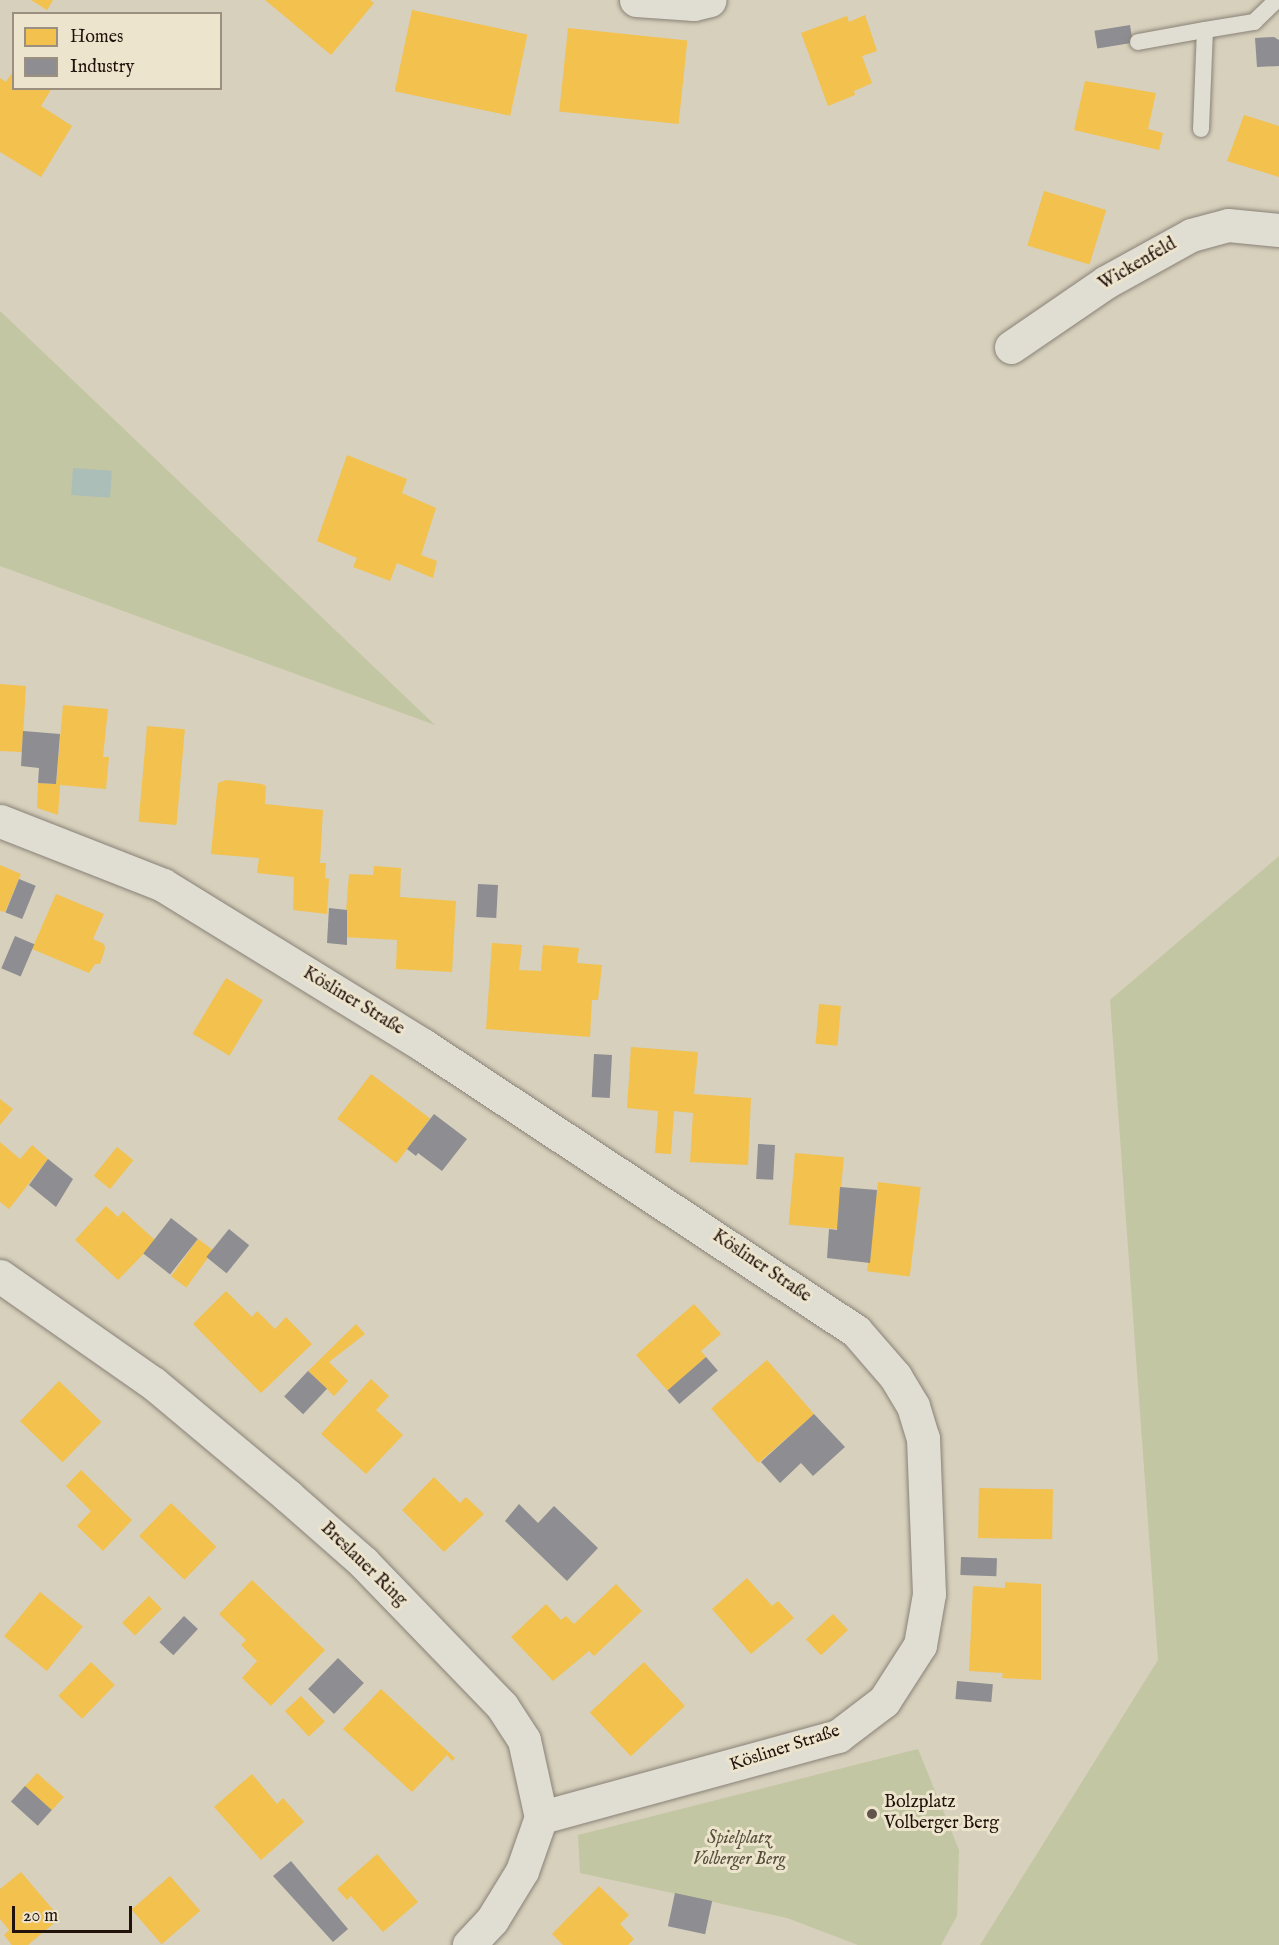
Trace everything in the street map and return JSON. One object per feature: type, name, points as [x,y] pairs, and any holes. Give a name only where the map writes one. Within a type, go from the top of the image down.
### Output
[{"type":"street","points":[[636,0],[694,4],[711,0]]},
{"type":"street","name":"Wickenfeld","points":[[1011,347],[1106,282],[1191,235],[1228,225],[1279,230]]},
{"type":"street","name":"Kösliner Straße","points":[[0,821],[163,885],[423,1045],[856,1331],[895,1376],[913,1407],[923,1438],[929,1594],[920,1645],[884,1701],[838,1736],[541,1817]]},
{"type":"street","name":"Breslauer Ring","points":[[0,1276],[153,1383],[370,1569],[502,1706],[524,1740],[541,1817]]},
{"type":"street","points":[[470,1945],[492,1920],[522,1871],[541,1817]]},
{"type":"lane","points":[[1138,42],[1254,22],[1277,0]]},
{"type":"lane","points":[[1201,129],[1205,30]]},
{"type":"green space","points":[[0,311],[435,725],[0,566]]},
{"type":"green space","points":[[1279,856],[1279,1945],[980,1945],[1158,1660],[1110,1000]]},
{"type":"green space","name":"Spielplatz Volberger Berg","points":[[918,1749],[959,1850],[957,1916],[941,1945],[858,1945],[787,1918],[580,1873],[578,1835]]},
{"type":"shaded area","points":[[73,468],[112,471],[110,498],[71,495]]},
{"type":"building: Homes","points":[[31,0],[53,0],[47,10]]},
{"type":"building: Homes","points":[[265,0],[370,0],[374,3],[331,55]]},
{"type":"building: Homes","points":[[412,10],[527,35],[510,116],[395,91]]},
{"type":"building: Homes","points":[[865,15],[877,51],[862,56],[872,83],[854,91],[855,95],[828,106],[801,33],[847,16],[849,22]]},
{"type":"building: Homes","points":[[568,28],[687,41],[679,124],[559,112]]},
{"type":"building: Homes","points":[[12,73],[12,90],[51,90],[41,106],[72,126],[41,177],[0,152],[0,78],[6,82]]},
{"type":"building: Homes","points":[[1085,81],[1156,93],[1148,129],[1163,133],[1159,150],[1074,130]]},
{"type":"building: Homes","points":[[1244,115],[1279,126],[1279,177],[1227,161]]},
{"type":"building: Homes","points":[[1044,191],[1106,210],[1089,265],[1027,246]]},
{"type":"building: Homes","points":[[347,455],[407,479],[402,493],[436,508],[421,555],[437,561],[433,578],[397,563],[390,581],[353,567],[357,558],[317,541]]},
{"type":"building: Homes","points":[[0,684],[26,686],[22,752],[0,751]]},
{"type":"building: Homes","points":[[63,705],[108,709],[103,757],[109,757],[106,789],[60,785],[58,815],[37,808],[38,783],[56,784]]},
{"type":"building: Homes","points":[[147,726],[185,729],[176,825],[139,822]]},
{"type":"building: Homes","points":[[226,780],[266,786],[265,804],[323,810],[320,863],[326,863],[325,878],[329,879],[327,914],[293,910],[294,877],[257,873],[259,858],[211,854],[218,783]]},
{"type":"building: Homes","points":[[0,865],[21,874],[5,912],[0,911]]},
{"type":"building: Homes","points":[[374,866],[401,868],[400,897],[456,901],[452,972],[396,969],[397,940],[344,937],[349,874],[373,875]]},
{"type":"building: Homes","points":[[56,894],[104,914],[93,939],[104,944],[105,949],[100,964],[95,964],[89,973],[32,949]]},
{"type":"building: Homes","points":[[492,943],[522,945],[519,970],[541,971],[543,945],[579,948],[577,963],[602,965],[598,1000],[592,1000],[590,1037],[486,1029]]},
{"type":"building: Homes","points":[[226,978],[263,1000],[229,1056],[193,1034]]},
{"type":"building: Homes","points":[[819,1004],[841,1006],[837,1046],[816,1044]]},
{"type":"building: Homes","points":[[631,1047],[698,1052],[694,1094],[751,1098],[748,1165],[690,1162],[693,1113],[674,1111],[671,1154],[655,1153],[658,1111],[627,1108]]},
{"type":"building: Homes","points":[[371,1074],[430,1119],[396,1163],[337,1119]]},
{"type":"building: Homes","points":[[0,1099],[13,1109],[0,1125]]},
{"type":"building: Homes","points":[[0,1142],[20,1159],[32,1145],[48,1159],[9,1209],[0,1202]]},
{"type":"building: Homes","points":[[117,1147],[133,1160],[110,1189],[94,1176]]},
{"type":"building: Homes","points":[[795,1153],[844,1157],[838,1229],[789,1225]]},
{"type":"building: Homes","points":[[878,1182],[921,1187],[910,1277],[867,1271]]},
{"type":"building: Homes","points":[[106,1206],[118,1217],[123,1211],[156,1241],[118,1280],[75,1240]]},
{"type":"building: Homes","points":[[198,1239],[213,1250],[186,1287],[171,1276]]},
{"type":"building: Homes","points":[[226,1291],[252,1317],[257,1311],[275,1329],[286,1317],[312,1344],[261,1393],[193,1324]]},
{"type":"building: Homes","points":[[694,1304],[721,1334],[701,1351],[706,1357],[668,1391],[636,1355]]},
{"type":"building: Homes","points":[[356,1324],[365,1334],[329,1362],[348,1381],[334,1396],[308,1371]]},
{"type":"building: Homes","points":[[767,1360],[814,1414],[758,1463],[711,1409]]},
{"type":"building: Homes","points":[[371,1379],[389,1396],[376,1410],[403,1435],[366,1474],[321,1434]]},
{"type":"building: Homes","points":[[59,1381],[101,1422],[63,1462],[20,1421]]},
{"type":"building: Homes","points":[[81,1470],[132,1520],[103,1551],[77,1526],[91,1511],[66,1486]]},
{"type":"building: Homes","points":[[434,1477],[460,1503],[466,1497],[484,1514],[444,1552],[402,1510]]},
{"type":"building: Homes","points":[[979,1488],[1053,1489],[1052,1539],[978,1538]]},
{"type":"building: Homes","points":[[171,1503],[216,1547],[184,1580],[139,1536]]},
{"type":"building: Homes","points":[[747,1578],[772,1606],[778,1601],[794,1618],[751,1654],[712,1609]]},
{"type":"building: Homes","points":[[252,1580],[325,1650],[271,1706],[242,1678],[257,1661],[241,1645],[246,1640],[219,1614]]},
{"type":"building: Homes","points":[[1005,1582],[1041,1584],[1041,1680],[1002,1678],[1003,1673],[969,1671],[973,1586],[1005,1588]]},
{"type":"building: Homes","points":[[616,1584],[642,1611],[594,1656],[589,1651],[553,1681],[511,1637],[546,1604],[561,1620],[566,1616],[574,1624]]},
{"type":"building: Homes","points":[[40,1592],[83,1627],[47,1671],[4,1636]]},
{"type":"building: Homes","points":[[149,1596],[162,1609],[135,1636],[122,1623]]},
{"type":"building: Homes","points":[[833,1614],[848,1630],[821,1655],[806,1639]]},
{"type":"building: Homes","points":[[91,1662],[115,1685],[82,1719],[58,1696]]},
{"type":"building: Homes","points":[[644,1662],[685,1706],[631,1756],[590,1712]]},
{"type":"building: Homes","points":[[381,1689],[455,1758],[452,1761],[447,1755],[412,1792],[343,1729]]},
{"type":"building: Homes","points":[[301,1696],[325,1722],[309,1737],[285,1711]]},
{"type":"building: Homes","points":[[37,1773],[64,1797],[52,1810],[25,1786]]},
{"type":"building: Homes","points":[[252,1774],[277,1804],[283,1798],[304,1822],[261,1860],[214,1807]]},
{"type":"building: Homes","points":[[377,1854],[418,1902],[383,1932],[351,1896],[347,1900],[337,1889]]},
{"type":"building: Homes","points":[[21,1872],[60,1918],[28,1945],[12,1945],[4,1935],[9,1930],[0,1919],[0,1889]]},
{"type":"building: Homes","points":[[170,1876],[200,1911],[162,1944],[132,1909]]},
{"type":"building: Homes","points":[[599,1886],[629,1915],[620,1924],[634,1939],[628,1945],[563,1945],[552,1934]]},
{"type":"building: Industry","points":[[1130,25],[1133,43],[1097,48],[1094,31]]},
{"type":"building: Industry","points":[[1274,37],[1279,40],[1279,66],[1257,67],[1255,38]]},
{"type":"building: Industry","points":[[23,731],[60,734],[56,784],[38,783],[39,768],[21,766]]},
{"type":"building: Industry","points":[[19,879],[36,886],[22,919],[6,912]]},
{"type":"building: Industry","points":[[478,884],[498,885],[496,918],[476,917]]},
{"type":"building: Industry","points":[[329,908],[347,910],[347,945],[327,943]]},
{"type":"building: Industry","points":[[15,936],[34,944],[21,976],[1,968]]},
{"type":"building: Industry","points":[[594,1054],[612,1055],[610,1098],[592,1097]]},
{"type":"building: Industry","points":[[434,1114],[467,1139],[442,1171],[418,1153],[416,1156],[407,1149]]},
{"type":"building: Industry","points":[[758,1144],[775,1145],[773,1180],[756,1179]]},
{"type":"building: Industry","points":[[48,1159],[73,1179],[56,1207],[29,1185]]},
{"type":"building: Industry","points":[[840,1187],[877,1190],[870,1263],[827,1258],[829,1229],[837,1230]]},
{"type":"building: Industry","points":[[171,1218],[198,1239],[170,1274],[143,1253]]},
{"type":"building: Industry","points":[[229,1229],[249,1245],[227,1273],[206,1257]]},
{"type":"building: Industry","points":[[706,1357],[718,1371],[679,1404],[668,1390]]},
{"type":"building: Industry","points":[[308,1371],[327,1389],[303,1414],[284,1397]]},
{"type":"building: Industry","points":[[814,1414],[845,1447],[813,1476],[801,1463],[780,1483],[761,1462]]},
{"type":"building: Industry","points":[[519,1504],[538,1523],[554,1506],[598,1548],[567,1581],[505,1521]]},
{"type":"building: Industry","points":[[961,1557],[997,1558],[996,1576],[960,1575]]},
{"type":"building: Industry","points":[[184,1616],[198,1629],[173,1655],[159,1642]]},
{"type":"building: Industry","points":[[338,1658],[364,1683],[334,1714],[308,1689]]},
{"type":"building: Industry","points":[[957,1681],[993,1684],[991,1702],[955,1699]]},
{"type":"building: Industry","points":[[25,1786],[52,1810],[38,1826],[11,1802]]},
{"type":"building: Industry","points":[[291,1861],[348,1929],[333,1942],[273,1876]]},
{"type":"building: Industry","points":[[675,1893],[712,1901],[705,1934],[668,1926]]},
{"type":"place","name":"Bolzplatz Volberger Berg","points":[[872,1814]]}]
